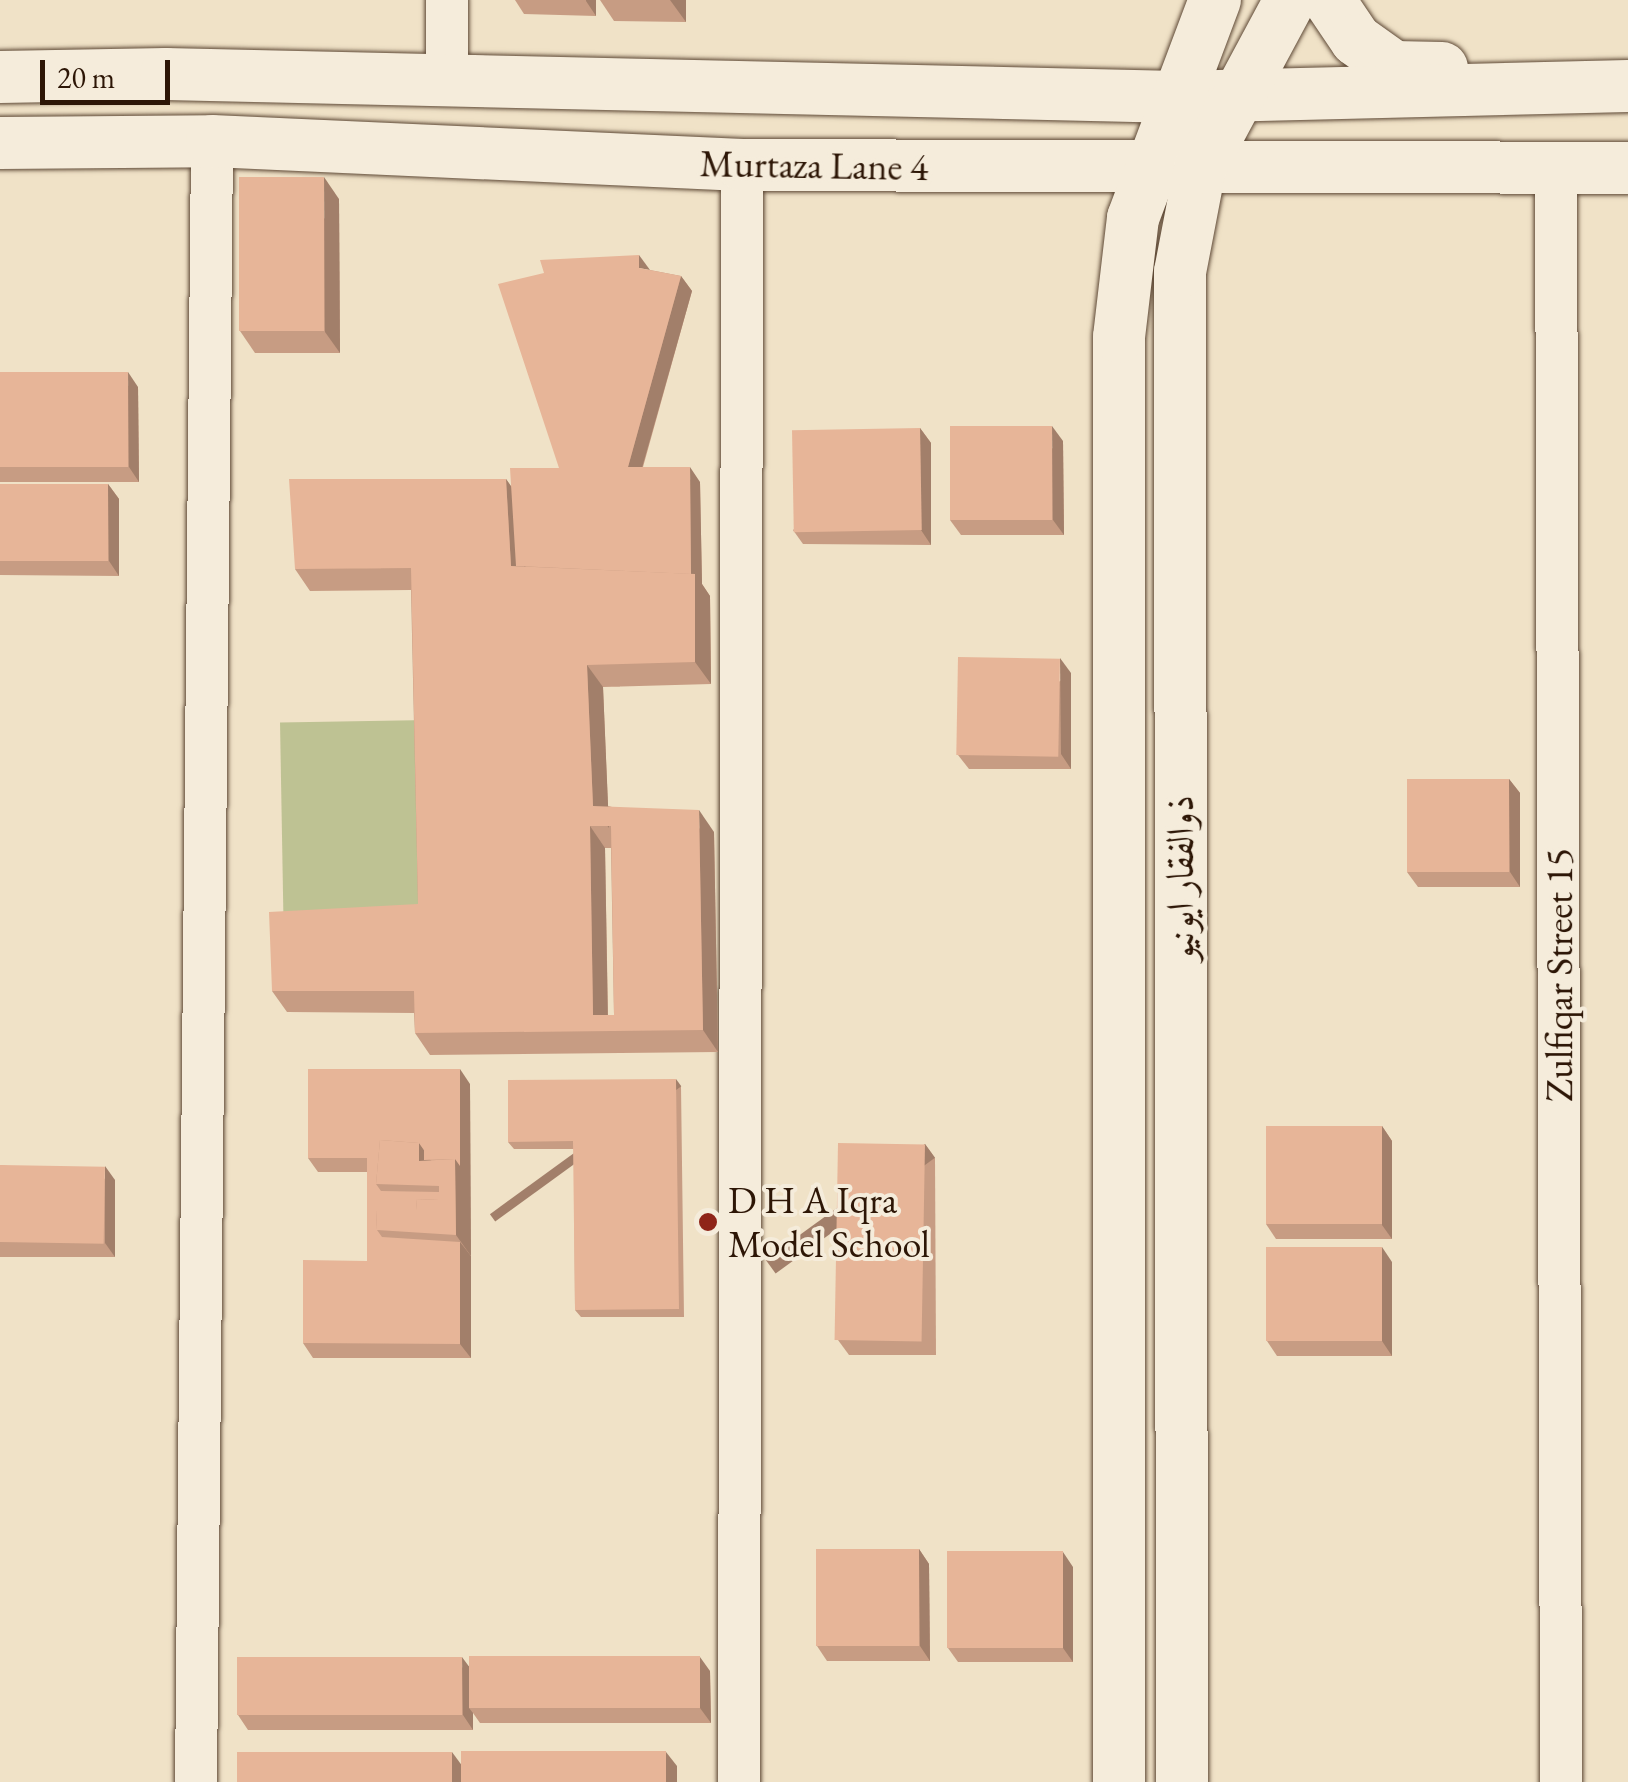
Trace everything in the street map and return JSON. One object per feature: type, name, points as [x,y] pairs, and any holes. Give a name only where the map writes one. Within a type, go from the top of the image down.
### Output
[{"type":"street","points":[[446,0],[447,82]]},
{"type":"street","name":"ذوالفقار ایونیو","points":[[1182,1782],[1180,272],[1175,170],[1178,97],[1215,0]]},
{"type":"street","name":"ذوالفقار ایونیو","points":[[1118,1782],[1119,338],[1132,218],[1245,92],[1290,0]]},
{"type":"street","points":[[1330,0],[1356,40],[1394,67],[1462,68],[1528,88]]},
{"type":"street","name":"Murtaza Lane 4","points":[[0,77],[1178,97],[1245,92],[1628,86]]},
{"type":"street","points":[[196,1782],[212,141]]},
{"type":"street","name":"Murtaza Lane 4","points":[[0,144],[212,141],[742,165],[1175,170],[1628,168]]},
{"type":"street","points":[[739,1782],[742,165]]},
{"type":"street","name":"Zulfiqar Street 15","points":[[1556,168],[1561,1782]]},
{"type":"green space","points":[[429,720],[433,926],[284,929],[280,723]]},
{"type":"building","points":[[239,177],[324,177],[324,331],[239,331]]},
{"type":"building","points":[[639,255],[639,268],[681,276],[628,467],[690,467],[691,574],[516,566],[510,468],[559,468],[498,284],[544,273],[540,260]]},
{"type":"building","points":[[0,372],[128,372],[128,467],[0,467]]},
{"type":"building","points":[[950,426],[1052,426],[1052,520],[950,520]]},
{"type":"building","points":[[920,428],[922,530],[794,532],[792,430]]},
{"type":"building","points":[[289,479],[506,479],[511,566],[695,574],[695,662],[587,665],[593,806],[699,810],[703,1030],[415,1033],[414,991],[272,991],[269,912],[418,904],[411,568],[295,569]],"holes":[[[590,826],[611,826],[614,1015],[593,1015]]]},
{"type":"building","points":[[0,484],[108,484],[108,561],[0,561]]},
{"type":"building","points":[[958,657],[1060,659],[1058,757],[956,755]]},
{"type":"building","points":[[1407,779],[1509,779],[1509,872],[1407,872]]},
{"type":"building","points":[[308,1069],[460,1069],[460,1166],[455,1159],[424,1160],[419,1143],[380,1140],[376,1184],[381,1191],[439,1192],[439,1200],[416,1199],[417,1210],[376,1210],[377,1230],[382,1237],[460,1242],[460,1344],[303,1343],[303,1260],[367,1261],[367,1158],[308,1158]]},
{"type":"building","points":[[676,1079],[679,1309],[575,1310],[573,1141],[508,1142],[508,1080]]},
{"type":"building","points":[[1266,1126],[1382,1126],[1382,1224],[1266,1224]]},
{"type":"building","points":[[380,1140],[419,1143],[419,1161],[455,1159],[456,1235],[377,1230],[376,1210],[417,1210],[416,1199],[439,1200],[439,1186],[376,1184]]},
{"type":"building","points":[[838,1143],[925,1145],[922,1341],[835,1340]]},
{"type":"building","points":[[0,1165],[105,1167],[104,1244],[0,1242]]},
{"type":"building","points":[[1266,1247],[1382,1247],[1382,1341],[1266,1341]]},
{"type":"building","points":[[816,1549],[919,1549],[919,1646],[816,1646]]},
{"type":"building","points":[[947,1551],[1063,1551],[1063,1648],[947,1648]]},
{"type":"building","points":[[469,1656],[700,1656],[700,1708],[469,1708]]},
{"type":"building","points":[[237,1657],[462,1657],[462,1715],[237,1715]]},
{"type":"building","points":[[461,1751],[666,1751],[666,1782],[461,1782]]},
{"type":"building","points":[[237,1752],[452,1752],[452,1782],[237,1782]]},
{"type":"place","name":"D H A Iqra Model School","points":[[708,1222]]}]
